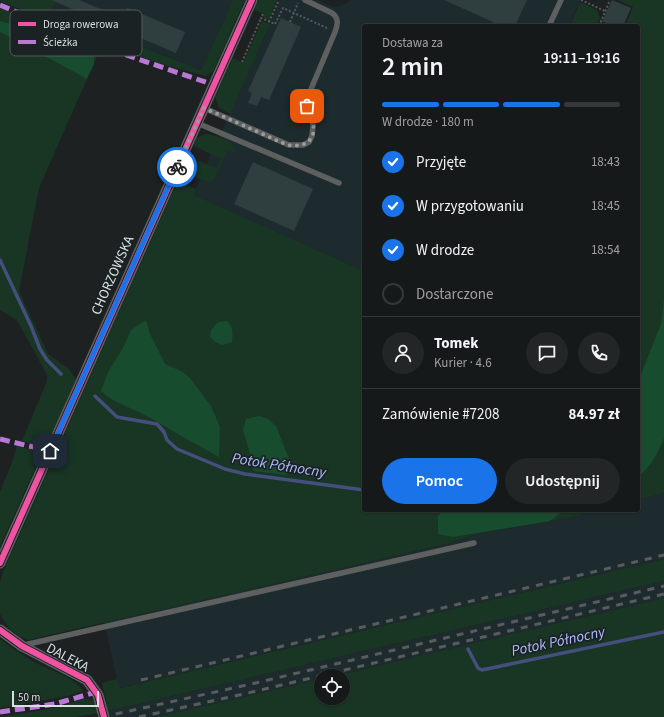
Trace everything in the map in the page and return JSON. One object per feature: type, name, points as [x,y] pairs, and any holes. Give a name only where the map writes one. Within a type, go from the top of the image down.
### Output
[{"type":"street","name":"CHORZOWSKA","points":[[0,563],[252,0]]},
{"type":"street","name":"DALEKA","points":[[1,632],[22,646],[87,680],[98,695],[104,717]]},
{"type":"lane","points":[[204,108],[289,145],[303,145],[309,142],[314,125],[306,101],[338,22],[335,16],[305,0]]},
{"type":"lane","points":[[550,24],[561,0]]},
{"type":"lane","points":[[197,123],[339,183]]},
{"type":"lane","points":[[22,646],[474,543]]},
{"type":"path","points":[[269,22],[279,0]]},
{"type":"path","points":[[290,22],[299,0]]},
{"type":"path","points":[[581,0],[606,11]]},
{"type":"path","points":[[599,24],[610,0]]},
{"type":"path","points":[[261,18],[276,24],[283,8],[335,32]]},
{"type":"path","points":[[242,62],[263,14]]},
{"type":"shaded area","points":[[28,0],[233,0],[201,70],[142,47],[142,10],[50,10]]},
{"type":"shaded area","points":[[280,0],[318,0],[333,7],[344,5],[350,0],[580,0],[570,24],[362,24],[362,270],[193,195]]},
{"type":"shaded area","points":[[664,493],[664,559],[119,688],[104,622],[451,543],[477,534],[573,517],[591,512],[640,512],[640,499]]},
{"type":"shaded area","points":[[664,581],[664,598],[472,644],[350,672],[350,669],[314,669],[314,681],[156,717],[110,717],[108,711]]},
{"type":"green space","points":[[55,0],[51,10],[22,10],[0,1]]},
{"type":"green space","points":[[233,0],[245,0],[213,72],[206,76],[168,66],[138,56],[142,56],[142,47],[201,70]]},
{"type":"green space","points":[[259,0],[277,0],[269,20],[263,18],[264,14],[254,10]]},
{"type":"green space","points":[[617,0],[664,0],[664,493],[640,499],[640,24],[626,24],[633,7]]},
{"type":"green space","points":[[580,2],[597,10],[600,18],[597,24],[571,23]]},
{"type":"green space","points":[[0,8],[10,12],[10,24],[0,21]]},
{"type":"green space","points":[[0,21],[10,24],[10,37],[0,32]]},
{"type":"green space","points":[[262,21],[270,24],[230,114],[219,108],[215,97],[233,58],[243,63]]},
{"type":"green space","points":[[0,32],[10,37],[10,56],[44,56],[87,79],[39,188],[19,291],[48,354],[68,368],[76,379],[49,442],[43,445],[22,441],[47,381],[47,375],[17,320],[0,310]]},
{"type":"green space","points":[[44,56],[94,56],[94,64],[87,79]]},
{"type":"green space","points":[[94,56],[97,56],[94,64]]},
{"type":"green space","points":[[206,134],[228,141],[235,147],[236,151],[234,153],[227,151],[214,180],[210,182],[192,175],[186,164],[189,157],[217,168],[221,159],[194,146],[196,138]]},
{"type":"green space","points":[[184,184],[196,189],[194,195],[362,270],[362,512],[591,512],[573,517],[477,534],[451,543],[29,640],[20,637],[11,630],[0,614],[0,582],[3,572],[174,189],[177,186]]},
{"type":"green space","points":[[664,299],[664,438],[654,459],[640,475],[640,377],[661,324]]},
{"type":"green space","points":[[146,320],[150,334],[165,364],[183,372],[190,378],[211,406],[220,427],[219,457],[147,416],[118,402],[101,391],[108,372],[123,348],[131,330]]},
{"type":"green space","points":[[227,321],[232,330],[232,342],[222,345],[215,342],[210,337],[211,330],[218,322]]},
{"type":"green space","points":[[259,416],[268,419],[276,426],[289,459],[287,475],[254,471],[251,466],[252,460],[243,430],[246,419]]},
{"type":"green space","points":[[17,446],[32,450],[39,455],[39,460],[0,547],[0,492]]},
{"type":"green space","points":[[441,512],[561,512],[550,521],[453,537],[438,534],[438,516]]},
{"type":"green space","points":[[664,559],[664,581],[108,711],[102,683],[117,679],[120,688]]},
{"type":"green space","points":[[664,598],[664,717],[156,717],[314,681],[314,705],[350,705],[350,672]]},
{"type":"green space","points":[[0,639],[35,663],[66,676],[79,685],[83,691],[68,696],[0,708]]},
{"type":"green space","points":[[82,699],[94,701],[98,713],[75,717],[0,717],[59,707]]},
{"type":"building","points":[[51,0],[79,0],[103,10],[75,10]]},
{"type":"building","points":[[444,0],[527,0],[516,24],[492,24],[493,22]]},
{"type":"building","points":[[612,0],[631,8],[624,24],[609,24],[602,21]]},
{"type":"building","points":[[142,14],[185,32],[176,53],[142,39]]},
{"type":"building","points":[[281,18],[301,27],[269,100],[261,97],[257,106],[248,103],[252,93],[248,91]]},
{"type":"building","points":[[253,162],[313,189],[294,231],[234,204]]},
{"type":"waterway","name":"Potok Północny","points":[[0,260],[31,326],[40,349],[47,360],[61,374]]},
{"type":"waterway","name":"Potok Północny","points":[[95,396],[117,417],[157,424],[164,432],[167,440],[177,449],[225,469],[245,474],[362,490]]},
{"type":"waterway","name":"Potok Północny","points":[[468,649],[478,668],[482,670],[664,632]]},
{"type":"railway","points":[[141,680],[664,555]]},
{"type":"railway","points":[[102,717],[247,685],[664,586]]},
{"type":"railway","points":[[139,717],[248,693],[664,594]]},
{"type":"marked path","points":[[0,5],[12,10]]},
{"type":"marked path","points":[[129,56],[214,85]]},
{"type":"marked path","points":[[0,439],[50,451]]},
{"type":"marked path","points":[[0,712],[55,704],[96,692]]},
{"type":"cycle path","points":[[0,563],[252,0]]},
{"type":"cycle path","points":[[0,630],[22,646],[87,680],[98,695],[104,717]]},
{"type":"way so far","points":[[177,167],[204,108],[285,144],[296,146],[309,142],[312,136],[314,125],[307,106]]},
{"type":"route","points":[[50,451],[177,167]]}]
